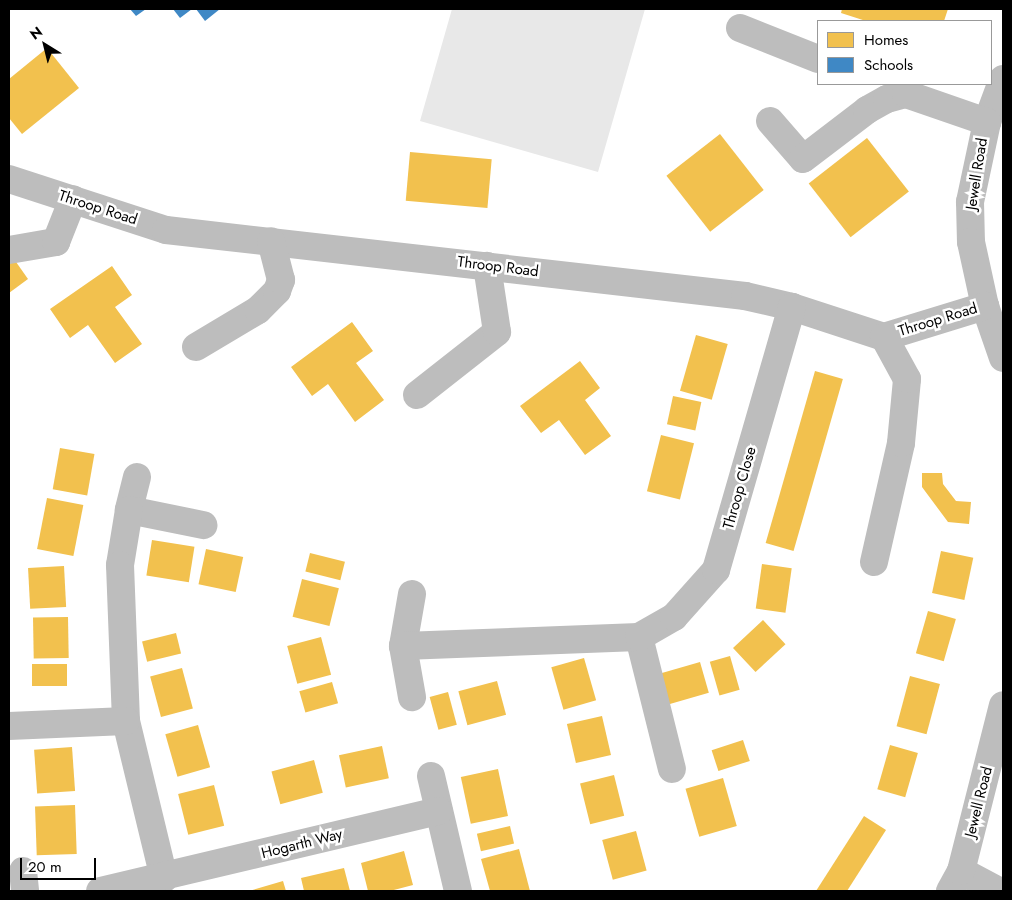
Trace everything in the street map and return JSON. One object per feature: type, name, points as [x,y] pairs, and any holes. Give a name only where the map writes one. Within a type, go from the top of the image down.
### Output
[{"type":"street","points":[[740,28],[817,59]]},
{"type":"street","name":"Jewell Road","points":[[1003,79],[986,122],[970,202],[971,242],[985,306],[1003,358]]},
{"type":"street","points":[[883,85],[986,122]]},
{"type":"street","points":[[770,121],[803,159],[867,110],[887,99],[906,94]]},
{"type":"street","name":"Throop Road","points":[[9,179],[166,230],[745,296],[792,307],[884,337],[985,306]]},
{"type":"street","points":[[9,250],[56,242],[73,199]]},
{"type":"street","points":[[196,347],[258,310],[277,291],[281,280],[271,241]]},
{"type":"street","points":[[417,395],[497,332],[487,266]]},
{"type":"street","name":"Throop Close","points":[[403,646],[639,637],[674,617],[716,570],[792,307]]},
{"type":"street","points":[[874,562],[901,443],[907,379],[884,337]]},
{"type":"street","points":[[137,477],[129,510],[120,564],[126,720],[164,878]]},
{"type":"street","points":[[129,510],[203,525]]},
{"type":"street","points":[[412,594],[403,646],[412,697]]},
{"type":"street","points":[[639,637],[672,769]]},
{"type":"street","name":"Jewell Road","points":[[999,891],[955,881],[1003,705]]},
{"type":"street","points":[[9,726],[126,720]]},
{"type":"street","points":[[431,776],[458,891]]},
{"type":"street","name":"Hogarth Way","points":[[100,891],[164,878],[439,811]]},
{"type":"shaded area","points":[[452,9],[645,9],[598,172],[420,121]]},
{"type":"building: Homes","points":[[842,9],[948,9],[944,20],[863,20],[841,13]]},
{"type":"building: Homes","points":[[47,48],[79,88],[22,134],[9,118],[9,79]]},
{"type":"building: Homes","points":[[720,134],[764,190],[710,232],[666,176]]},
{"type":"building: Homes","points":[[867,138],[909,192],[851,237],[809,184]]},
{"type":"building: Homes","points":[[410,152],[492,159],[487,208],[406,201]]},
{"type":"building: Homes","points":[[9,252],[28,279],[9,293]]},
{"type":"building: Homes","points":[[112,266],[132,295],[115,307],[142,344],[115,363],[88,325],[70,338],[50,309]]},
{"type":"building: Homes","points":[[352,322],[373,351],[356,363],[384,400],[355,422],[328,384],[312,396],[291,367]]},
{"type":"building: Homes","points":[[696,335],[728,344],[712,400],[680,391]]},
{"type":"building: Homes","points":[[580,361],[600,388],[585,400],[611,436],[585,455],[559,420],[541,433],[520,406]]},
{"type":"building: Homes","points":[[815,371],[843,379],[794,551],[766,543]]},
{"type":"building: Homes","points":[[673,396],[701,402],[695,430],[667,424]]},
{"type":"building: Homes","points":[[661,435],[694,443],[680,500],[647,491]]},
{"type":"building: Homes","points":[[60,448],[94,454],[87,495],[53,489]]},
{"type":"building: Homes","points":[[922,473],[942,473],[943,484],[956,501],[971,502],[969,524],[948,522],[922,487]]},
{"type":"building: Homes","points":[[47,498],[83,505],[73,556],[37,549]]},
{"type":"building: Homes","points":[[152,540],[194,547],[189,582],[146,576]]},
{"type":"building: Homes","points":[[206,549],[243,557],[236,592],[199,584]]},
{"type":"building: Homes","points":[[941,551],[973,558],[964,600],[932,593]]},
{"type":"building: Homes","points":[[310,553],[345,562],[340,580],[305,571]]},
{"type":"building: Homes","points":[[762,564],[792,568],[785,613],[756,609]]},
{"type":"building: Homes","points":[[64,566],[66,607],[30,609],[28,568]]},
{"type":"building: Homes","points":[[302,579],[339,588],[329,626],[293,617]]},
{"type":"building: Homes","points":[[928,611],[956,619],[944,661],[916,653]]},
{"type":"building: Homes","points":[[68,617],[69,658],[34,659],[33,618]]},
{"type":"building: Homes","points":[[763,620],[786,644],[756,672],[733,648]]},
{"type":"building: Homes","points":[[176,633],[181,653],[147,662],[142,641]]},
{"type":"building: Homes","points":[[321,637],[331,675],[297,684],[287,646]]},
{"type":"building: Homes","points":[[730,656],[740,690],[719,695],[710,662]]},
{"type":"building: Homes","points":[[584,658],[596,700],[563,710],[551,667]]},
{"type":"building: Homes","points":[[700,662],[709,693],[666,705],[657,674]]},
{"type":"building: Homes","points":[[32,664],[67,664],[67,686],[32,686]]},
{"type":"building: Homes","points":[[182,668],[193,709],[161,717],[150,677]]},
{"type":"building: Homes","points":[[910,676],[940,684],[926,734],[897,726]]},
{"type":"building: Homes","points":[[497,681],[506,715],[467,725],[458,691]]},
{"type":"building: Homes","points":[[332,682],[338,703],[305,713],[299,691]]},
{"type":"building: Homes","points":[[448,692],[457,725],[438,730],[430,697]]},
{"type":"building: Homes","points":[[602,716],[611,755],[576,763],[567,724]]},
{"type":"building: Homes","points":[[198,725],[210,767],[177,777],[165,734]]},
{"type":"building: Homes","points":[[743,740],[750,761],[718,771],[712,750]]},
{"type":"building: Homes","points":[[890,745],[918,753],[905,797],[877,789]]},
{"type":"building: Homes","points":[[382,746],[389,778],[346,787],[339,755]]},
{"type":"building: Homes","points":[[72,747],[75,791],[37,794],[34,750]]},
{"type":"building: Homes","points":[[314,760],[323,793],[280,804],[271,771]]},
{"type":"building: Homes","points":[[498,769],[508,816],[471,824],[461,777]]},
{"type":"building: Homes","points":[[614,775],[624,816],[590,824],[580,783]]},
{"type":"building: Homes","points":[[723,778],[737,826],[699,837],[686,789]]},
{"type":"building: Homes","points":[[214,785],[224,826],[188,835],[178,794]]},
{"type":"building: Homes","points":[[75,805],[77,854],[37,855],[35,806]]},
{"type":"building: Homes","points":[[864,816],[886,830],[847,891],[816,891]]},
{"type":"building: Homes","points":[[510,826],[514,844],[481,851],[477,834]]},
{"type":"building: Homes","points":[[636,831],[647,871],[613,880],[602,840]]},
{"type":"building: Homes","points":[[519,849],[530,891],[490,891],[481,859]]},
{"type":"building: Homes","points":[[404,851],[413,885],[390,891],[368,891],[361,863]]},
{"type":"building: Homes","points":[[344,868],[350,891],[304,891],[301,878]]},
{"type":"building: Homes","points":[[283,881],[286,891],[249,891]]},
{"type":"building: Schools","points":[[130,9],[146,9],[136,16]]},
{"type":"building: Schools","points":[[173,9],[192,9],[180,18]]},
{"type":"building: Schools","points":[[196,9],[220,9],[205,21]]}]
